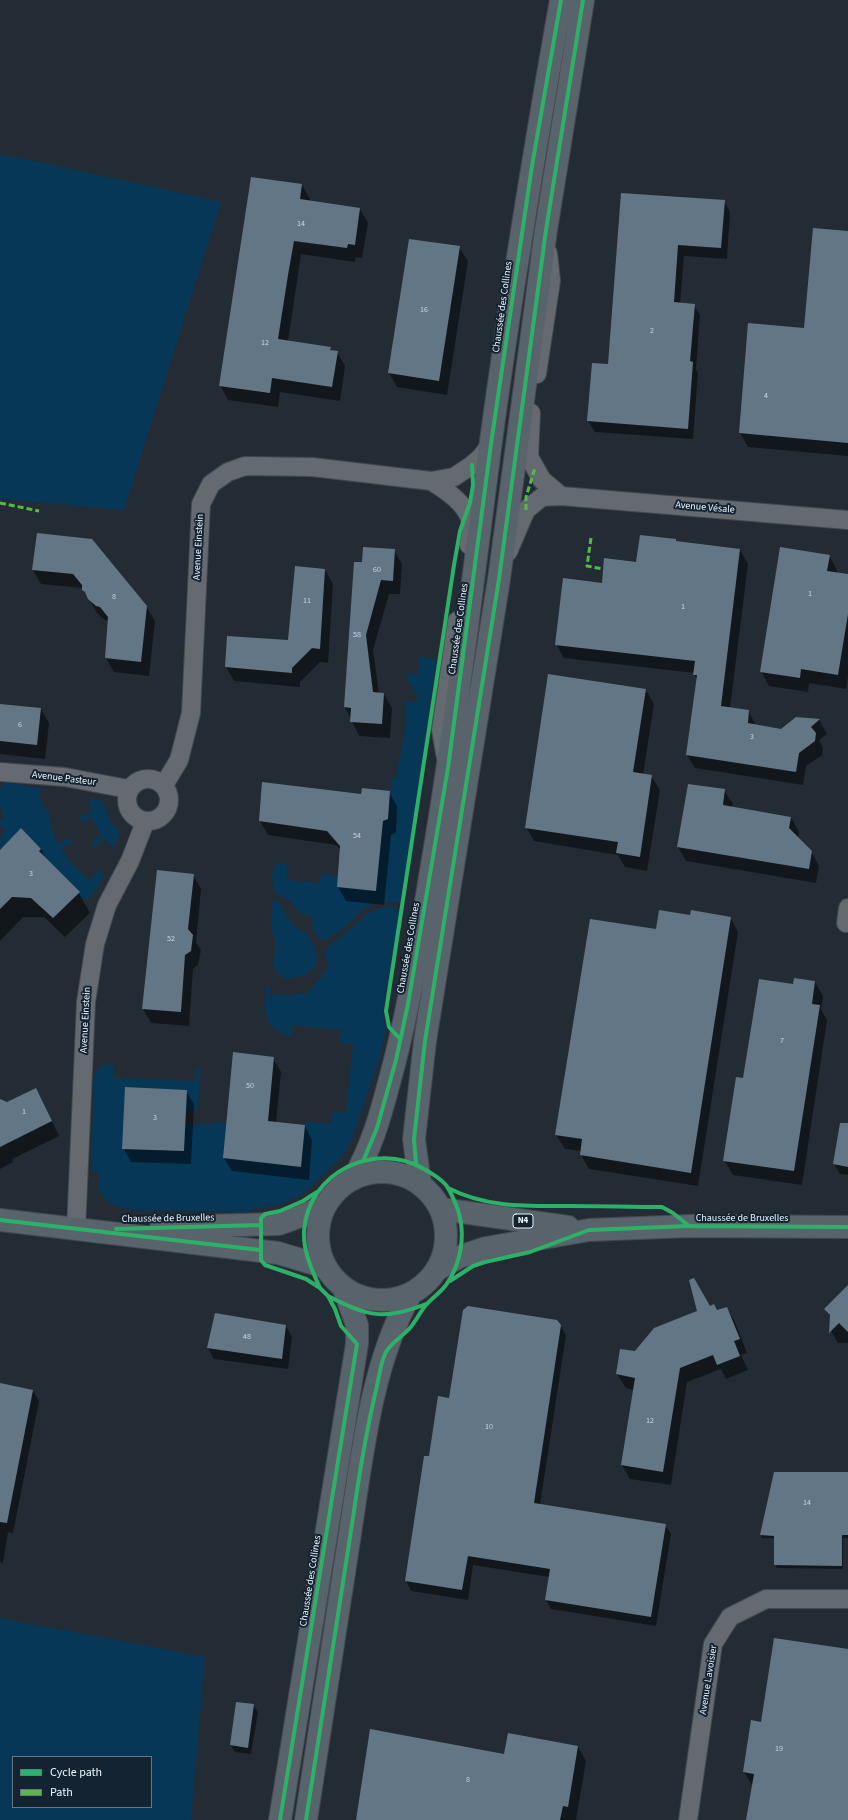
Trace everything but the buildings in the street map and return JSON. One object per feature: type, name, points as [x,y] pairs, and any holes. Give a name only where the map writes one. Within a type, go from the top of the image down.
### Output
[{"type":"main road","name":"Chaussée des Collines","points":[[353,1179],[364,1159],[377,1128],[396,1060],[408,1004],[448,768],[491,444],[532,166],[561,0]]},
{"type":"main road","points":[[420,1184],[414,1139],[425,1041],[499,579],[546,230],[583,0]]},
{"type":"main road","name":"Chaussée de Bruxelles","points":[[376,1172],[399,1174],[420,1184],[432,1195],[441,1209],[447,1229],[446,1250],[438,1269],[426,1284],[410,1295],[388,1301],[365,1299],[344,1289],[333,1279],[325,1267],[318,1247],[319,1225],[326,1205],[338,1190],[353,1179],[376,1172]]},
{"type":"main road","name":"Chaussée de Bruxelles","points":[[76,1230],[279,1224],[307,1214],[326,1205]]},
{"type":"main road","name":"Chaussée de Bruxelles","points":[[441,1209],[588,1230]]},
{"type":"main road","name":"Chaussée de Bruxelles","points":[[0,1220],[278,1253],[325,1267]]},
{"type":"main road","name":"Chaussée de Bruxelles","points":[[438,1269],[459,1257],[486,1248],[588,1230],[689,1226],[848,1227]]},
{"type":"main road","name":"Chaussée des Collines","points":[[280,1820],[357,1344],[357,1325],[344,1289]]},
{"type":"main road","points":[[306,1820],[366,1434],[385,1352],[400,1314],[410,1295]]},
{"type":"street","points":[[546,230],[551,281],[530,425],[529,457],[542,480],[561,496]]},
{"type":"street","name":"Avenue Einstein","points":[[164,785],[179,760],[191,713],[201,504],[211,484],[228,472],[245,466],[312,467],[431,481],[454,476],[472,465],[481,457],[491,444]]},
{"type":"street","name":"Avenue Einstein","points":[[431,481],[453,495],[466,513],[472,525],[441,730],[448,768]]},
{"type":"street","name":"Avenue Vésale","points":[[499,579],[511,541],[526,510],[542,498],[561,496],[848,520]]},
{"type":"street","name":"Avenue Pasteur","points":[[0,772],[65,778],[128,788]]},
{"type":"street","points":[[151,779],[159,781],[164,785],[168,792],[169,801],[160,818],[155,821],[145,822],[131,814],[128,806],[128,788],[135,783],[151,779]]},
{"type":"street","name":"Avenue Einstein","points":[[76,1230],[86,1002],[91,966],[95,944],[107,905],[130,861],[145,822]]},
{"type":"street","name":"Avenue Lavoisier","points":[[688,1820],[713,1644],[730,1617],[766,1599],[848,1599]]},
{"type":"shaded area","points":[[0,155],[40,162],[221,202],[124,510],[0,499]]},
{"type":"shaded area","points":[[420,656],[436,660],[417,797],[400,902],[377,903],[370,906],[363,910],[331,937],[323,940],[316,935],[312,929],[313,923],[310,915],[300,913],[289,900],[275,893],[272,872],[273,868],[276,865],[287,864],[287,880],[320,883],[321,874],[338,876],[337,887],[376,891],[383,821],[388,819],[392,778],[396,779],[405,730],[406,711],[404,701],[414,703],[418,697],[408,681],[407,673],[418,674]]},
{"type":"shaded area","points":[[6,782],[39,788],[41,803],[46,810],[48,809],[52,831],[58,844],[69,838],[72,842],[61,849],[64,854],[90,881],[98,870],[104,877],[94,893],[88,899],[82,899],[77,895],[39,851],[41,849],[21,829],[1,849],[0,842],[6,828],[0,827],[0,820],[5,820],[0,806],[0,788]]},
{"type":"shaded area","points":[[90,799],[100,800],[103,802],[110,821],[120,832],[114,847],[104,839],[95,847],[91,843],[101,835],[92,818],[81,821],[79,817],[91,813]]},
{"type":"shaded area","points":[[278,901],[295,928],[305,932],[314,947],[317,958],[313,968],[308,973],[284,979],[278,974],[273,964],[275,938],[271,928],[272,902]]},
{"type":"shaded area","points":[[383,907],[396,907],[400,914],[384,1002],[383,1019],[386,1027],[380,1056],[352,1139],[340,1159],[302,1194],[284,1203],[256,1208],[249,1212],[137,1210],[126,1209],[110,1203],[102,1195],[100,1190],[98,1171],[91,1171],[94,1081],[97,1070],[102,1066],[109,1064],[113,1064],[113,1078],[195,1081],[196,1067],[200,1068],[198,1110],[186,1112],[186,1090],[125,1087],[123,1149],[184,1151],[185,1124],[212,1125],[212,1122],[226,1123],[223,1158],[301,1167],[305,1122],[331,1124],[333,1112],[346,1113],[353,1044],[340,1042],[341,1030],[293,1025],[291,1037],[275,1029],[270,1024],[265,1011],[266,986],[270,986],[269,994],[286,995],[307,993],[328,969],[325,950],[370,912]]},
{"type":"shaded area","points":[[0,1618],[205,1657],[191,1820],[0,1820]]},
{"type":"marked path","points":[[526,510],[526,497],[535,468]]},
{"type":"marked path","points":[[0,503],[39,511]]},
{"type":"marked path","points":[[591,538],[587,566],[603,569]]},
{"type":"cycle path","points":[[364,1159],[377,1128],[396,1060],[408,1004],[448,768],[491,444],[532,166],[561,0]]},
{"type":"cycle path","points":[[416,1164],[414,1139],[425,1041],[499,579],[546,230],[583,0]]},
{"type":"cycle path","points":[[400,1039],[389,1027],[386,1011],[454,565],[460,531],[470,503],[473,485],[472,465]]},
{"type":"cycle path","points":[[306,1820],[360,1470],[382,1363],[387,1350],[410,1328],[426,1305],[446,1285],[455,1268],[461,1249],[462,1229],[458,1210],[446,1185],[436,1176],[424,1169],[405,1161],[385,1158],[366,1160],[347,1167],[331,1178],[318,1192],[308,1210],[304,1231],[307,1254],[311,1268],[320,1288]]},
{"type":"cycle path","points":[[448,1188],[463,1195],[478,1199],[523,1206],[662,1207],[673,1213],[689,1226]]},
{"type":"cycle path","points":[[280,1820],[357,1344],[341,1326],[335,1309],[328,1296],[320,1288],[306,1279],[265,1265],[261,1260],[261,1218],[265,1214],[280,1211],[303,1201],[317,1192]]},
{"type":"cycle path","points":[[0,1220],[260,1250]]},
{"type":"cycle path","points":[[116,1229],[260,1225]]},
{"type":"cycle path","points":[[450,1281],[473,1266],[530,1252],[589,1230],[689,1226],[848,1227]]},
{"type":"cycle path","points":[[328,1296],[354,1308],[376,1314],[398,1313],[426,1304]]}]
